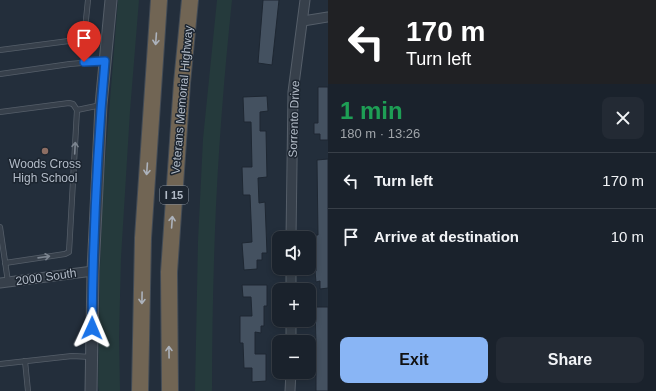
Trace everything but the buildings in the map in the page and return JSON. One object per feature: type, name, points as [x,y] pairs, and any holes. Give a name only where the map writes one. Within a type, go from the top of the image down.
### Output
[{"type":"highway","name":"I 15","points":[[140,391],[143,238],[159,0]]},
{"type":"highway","name":"Veterans Memorial Highway","points":[[170,391],[168,272],[182,83],[190,0]]},
{"type":"street","points":[[91,391],[93,271],[101,105],[111,0]]},
{"type":"street","name":"Sorrento Drive","points":[[292,231],[292,92],[305,0]]},
{"type":"street","points":[[303,21],[328,17]]},
{"type":"street","name":"2000 South","points":[[4,283],[93,271]]},
{"type":"street","points":[[290,379],[290,391]]},
{"type":"lane","points":[[84,62],[84,39],[88,0]]},
{"type":"lane","points":[[0,50],[84,39]]},
{"type":"lane","points":[[0,74],[84,62],[105,61]]},
{"type":"lane","points":[[0,112],[69,103],[73,104],[77,110],[69,252],[65,254],[6,263]]},
{"type":"lane","points":[[77,110],[101,105]]},
{"type":"lane","points":[[0,227],[6,263],[4,283]]},
{"type":"lane","points":[[0,364],[72,356],[92,357]]},
{"type":"lane","points":[[25,361],[28,391]]},
{"type":"green space","points":[[118,0],[139,0],[130,111],[121,258],[119,337],[120,391],[99,391],[100,267],[103,188]]},
{"type":"green space","points":[[217,0],[232,0],[226,58],[216,201],[212,391],[195,391],[198,241],[203,139]]},
{"type":"place","name":"Woods Cross High School","points":[[45,151]]},
{"type":"route","points":[[84,62],[105,61],[101,105],[93,271],[92,328]]}]
